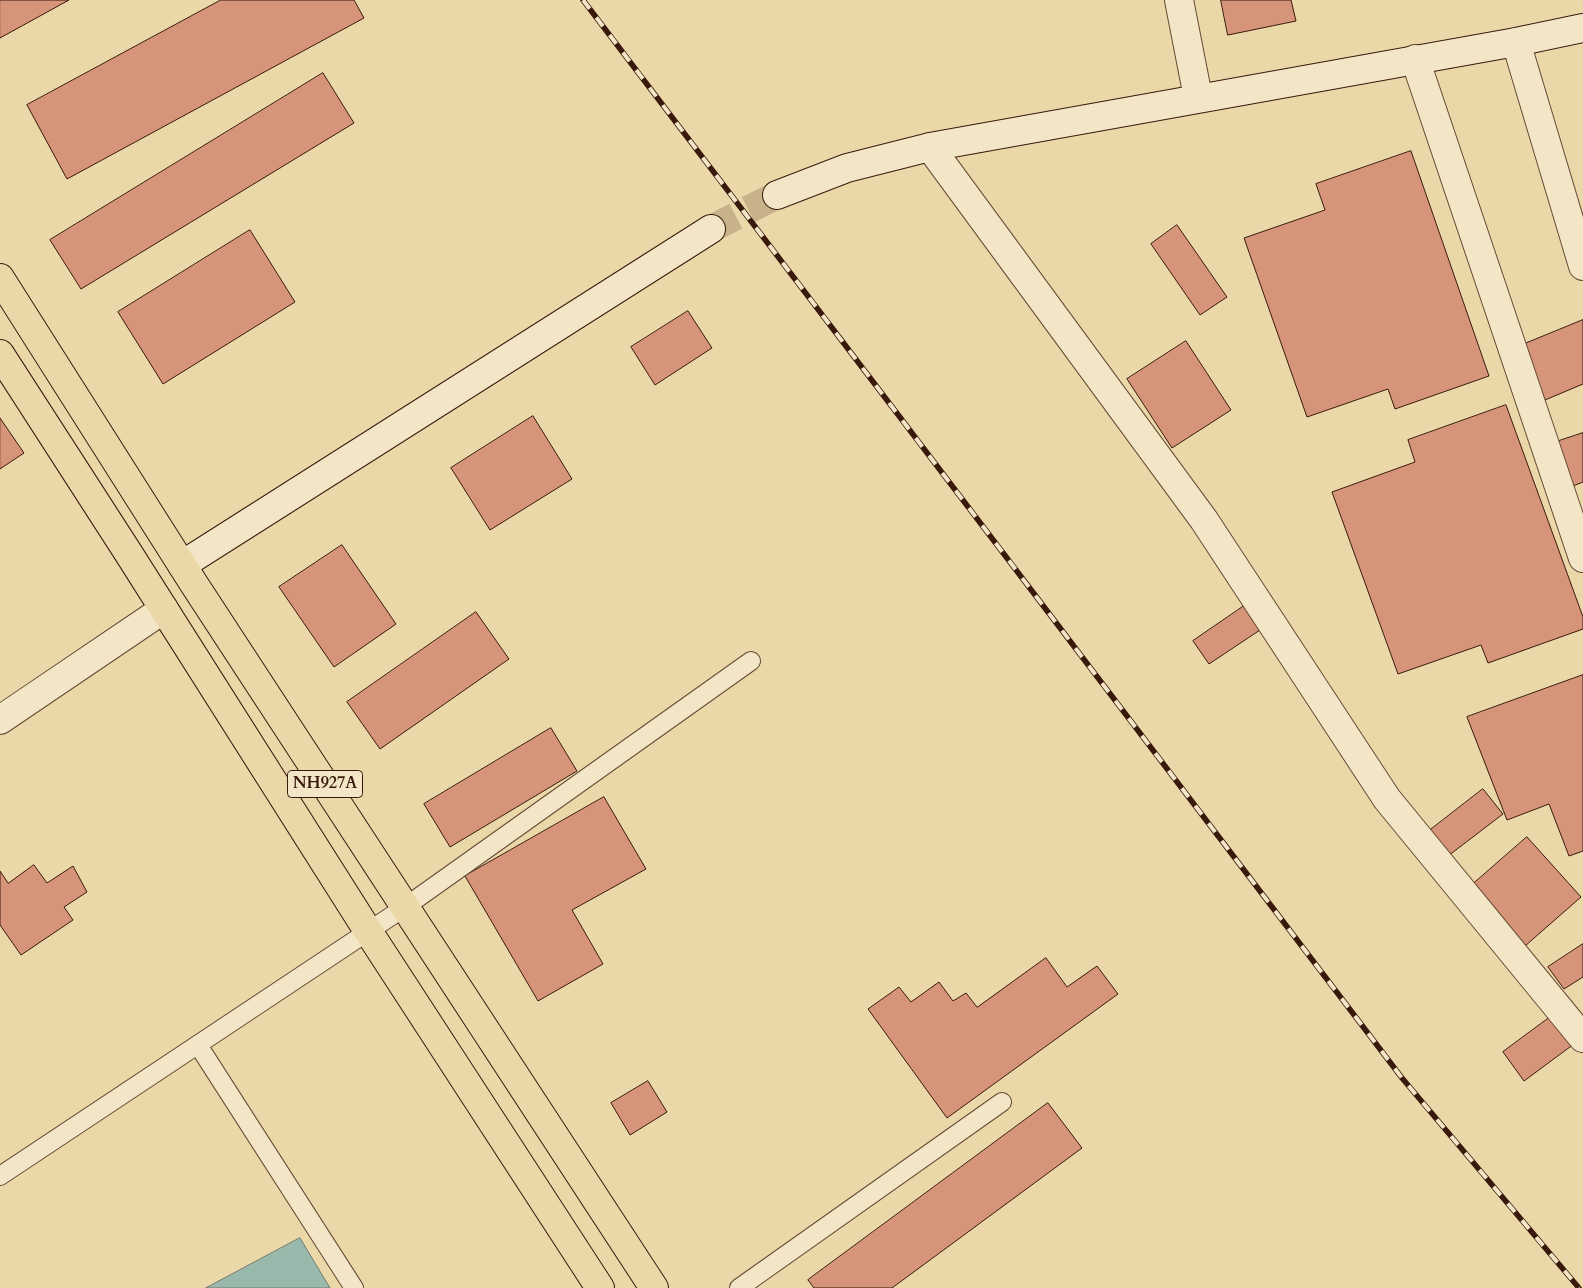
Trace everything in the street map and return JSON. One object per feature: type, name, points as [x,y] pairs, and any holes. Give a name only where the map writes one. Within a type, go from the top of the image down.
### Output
[{"type":"highway","name":"NH927A","points":[[0,278],[182,565],[654,1288]]},
{"type":"highway","name":"NH927A","points":[[0,354],[368,932],[600,1288]]},
{"type":"street","points":[[1179,0],[1198,97]]},
{"type":"street","points":[[777,195],[847,168],[930,147],[1198,97],[1516,42],[1583,28]]},
{"type":"street","points":[[1516,42],[1583,266]]},
{"type":"street","points":[[1415,59],[1583,558]]},
{"type":"street","points":[[930,147],[1204,520],[1387,799],[1583,1038]]},
{"type":"street","points":[[182,565],[711,229]]},
{"type":"street","points":[[0,720],[164,609]]},
{"type":"lane","points":[[0,1176],[368,932],[751,660]]},
{"type":"lane","points":[[198,1045],[354,1288]]},
{"type":"lane","points":[[739,1288],[1002,1102]]},
{"type":"shaded area","points":[[300,1238],[330,1288],[206,1288]]},
{"type":"building","points":[[0,0],[69,0],[0,38]]},
{"type":"building","points":[[221,0],[354,0],[364,18],[67,179],[27,105]]},
{"type":"building","points":[[1221,0],[1291,0],[1296,21],[1228,35]]},
{"type":"building","points":[[323,73],[354,123],[81,289],[50,240]]},
{"type":"building","points":[[1411,151],[1489,376],[1395,409],[1388,389],[1307,417],[1244,238],[1325,210],[1316,184]]},
{"type":"building","points":[[1177,225],[1227,297],[1200,315],[1151,244]]},
{"type":"building","points":[[250,230],[295,302],[163,384],[118,312]]},
{"type":"building","points":[[688,311],[712,348],[655,385],[631,347]]},
{"type":"building","points":[[1583,320],[1583,384],[1545,400],[1522,345]]},
{"type":"building","points":[[1186,341],[1231,410],[1172,448],[1127,379]]},
{"type":"building","points":[[1506,405],[1583,617],[1583,629],[1488,663],[1481,645],[1398,674],[1332,492],[1415,462],[1408,440]]},
{"type":"building","points":[[533,416],[572,479],[490,530],[451,468]]},
{"type":"building","points":[[0,418],[24,453],[0,469]]},
{"type":"building","points":[[1583,433],[1583,482],[1573,486],[1556,442]]},
{"type":"building","points":[[342,545],[396,624],[334,667],[279,587]]},
{"type":"building","points":[[1244,606],[1260,630],[1209,664],[1193,641]]},
{"type":"building","points":[[476,612],[509,659],[380,749],[347,702]]},
{"type":"building","points":[[1583,675],[1583,851],[1569,856],[1549,804],[1507,820],[1467,717]]},
{"type":"building","points":[[551,728],[577,771],[450,847],[424,804]]},
{"type":"building","points":[[1483,789],[1503,814],[1448,856],[1429,831]]},
{"type":"building","points":[[604,797],[646,869],[572,910],[603,964],[538,1001],[465,876]]},
{"type":"building","points":[[1527,837],[1581,897],[1525,946],[1472,885]]},
{"type":"building","points":[[34,865],[47,883],[73,866],[87,892],[64,907],[73,920],[21,955],[0,925],[0,871],[8,883]]},
{"type":"building","points":[[1583,944],[1583,977],[1564,989],[1548,967]]},
{"type":"building","points":[[1046,958],[1067,987],[1097,966],[1118,994],[947,1118],[868,1009],[899,987],[911,1002],[939,982],[953,1001],[966,993],[977,1007]]},
{"type":"building","points":[[1553,1015],[1574,1044],[1524,1081],[1503,1052]]},
{"type":"building","points":[[648,1081],[667,1112],[630,1135],[611,1103]]},
{"type":"building","points":[[1048,1103],[1082,1148],[892,1288],[814,1288],[808,1280]]},
{"type":"tunnel","points":[[711,229],[777,195]]},
{"type":"railway","points":[[583,0],[1402,1078],[1579,1288]]}]
